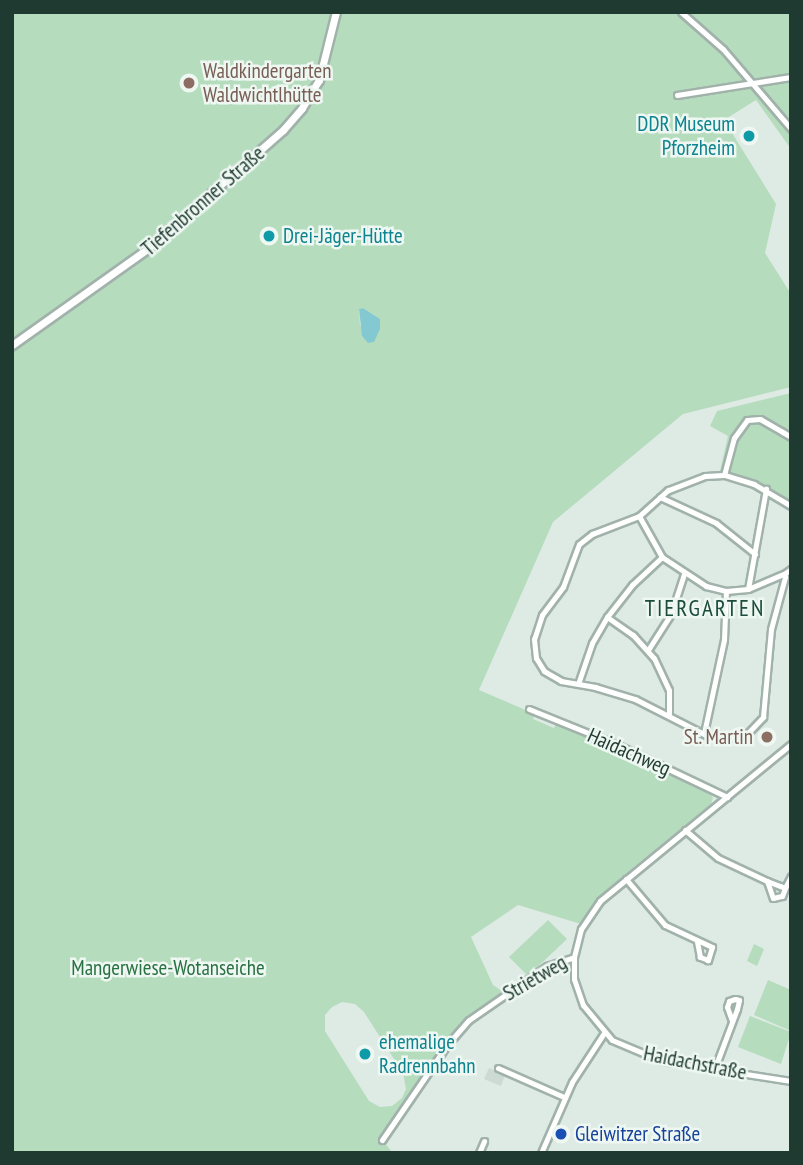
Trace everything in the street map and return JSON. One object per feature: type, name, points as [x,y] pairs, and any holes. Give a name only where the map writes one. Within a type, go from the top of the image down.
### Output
[{"type":"street","name":"Tiefenbronner Straße","points":[[12,345],[140,255],[283,130],[302,108],[319,80],[336,12]]},
{"type":"street","points":[[681,12],[723,49],[754,82],[791,129]]},
{"type":"street","points":[[677,95],[791,77]]},
{"type":"street","points":[[724,475],[731,445],[740,426],[747,420],[765,421],[791,437]]},
{"type":"street","points":[[784,574],[771,629],[763,717],[744,737],[722,739],[704,733],[669,713],[615,692],[554,678],[539,664],[534,649],[538,626],[551,600],[563,587],[573,555],[583,540],[602,528],[639,516],[679,484],[694,478],[724,475],[766,489],[791,506]]},
{"type":"street","points":[[748,589],[766,489]]},
{"type":"street","points":[[660,497],[716,523],[755,554]]},
{"type":"street","points":[[639,516],[662,557],[706,586],[726,591],[748,589],[791,569]]},
{"type":"street","points":[[578,684],[592,643],[607,617],[632,584],[662,557]]},
{"type":"street","points":[[648,650],[674,608],[684,574]]},
{"type":"street","points":[[704,733],[724,640],[726,591]]},
{"type":"street","points":[[607,617],[633,635],[648,650],[662,672],[669,690],[669,713]]},
{"type":"street","name":"Haidachweg","points":[[529,709],[618,746],[727,797]]},
{"type":"street","name":"Strietweg","points":[[382,1140],[447,1045],[469,1020],[547,967],[574,957],[588,916],[600,901],[791,744]]},
{"type":"street","points":[[685,830],[718,858],[785,888]]},
{"type":"street","points":[[766,881],[773,898],[780,898],[791,876]]},
{"type":"street","points":[[626,879],[665,925],[697,941]]},
{"type":"street","name":"Haidachstraße","points":[[574,957],[578,993],[604,1033],[628,1049],[663,1061],[791,1081]]},
{"type":"street","points":[[714,1070],[732,1021]]},
{"type":"street","points":[[541,1153],[564,1097],[604,1033]]},
{"type":"street","points":[[498,1068],[564,1097]]},
{"type":"street","points":[[478,1153],[484,1141]]},
{"type":"shaded area","points":[[489,1068],[505,1075],[501,1086],[484,1079]]},
{"type":"green space","name":"Mangerwiese-Wotanseiche","points":[[12,12],[791,12],[791,149],[756,100],[724,120],[776,204],[765,253],[791,294],[791,387],[683,414],[553,522],[479,690],[535,714],[533,719],[554,728],[556,724],[616,749],[710,793],[713,798],[711,804],[624,875],[596,903],[581,924],[518,905],[471,937],[493,985],[506,994],[459,1029],[383,1141],[393,1153],[12,1153]],"holes":[[[363,308],[380,319],[378,334],[360,325],[359,309]],[[342,1002],[355,1004],[364,1012],[403,1073],[406,1089],[402,1098],[392,1106],[380,1107],[369,1101],[325,1031],[325,1015],[332,1007]]]},
{"type":"green space","points":[[791,393],[791,501],[751,480],[720,471],[728,436],[710,426],[717,411]]},
{"type":"green space","points":[[548,920],[567,939],[528,976],[509,957]]},
{"type":"green space","points":[[754,944],[764,949],[757,966],[747,961]]},
{"type":"green space","points":[[768,980],[791,990],[791,1031],[754,1015]]},
{"type":"green space","points":[[750,1016],[791,1032],[781,1064],[738,1047]]},
{"type":"water","points":[[363,308],[380,319],[380,329],[374,342],[368,343],[362,336],[359,309]]},
{"type":"place","name":"Waldkindergarten Waldwichtlhütte","points":[[189,83]]},
{"type":"place","name":"DDR Museum Pforzheim","points":[[749,136]]},
{"type":"place","name":"Drei-Jäger-Hütte","points":[[269,236]]},
{"type":"place","name":"St. Martin","points":[[767,737]]},
{"type":"place","name":"ehemalige Radrennbahn","points":[[365,1054]]},
{"type":"place","name":"Gleiwitzer Straße","points":[[561,1134]]},
{"type":"district","name":"TIERGARTEN","points":[[705,608]]}]
